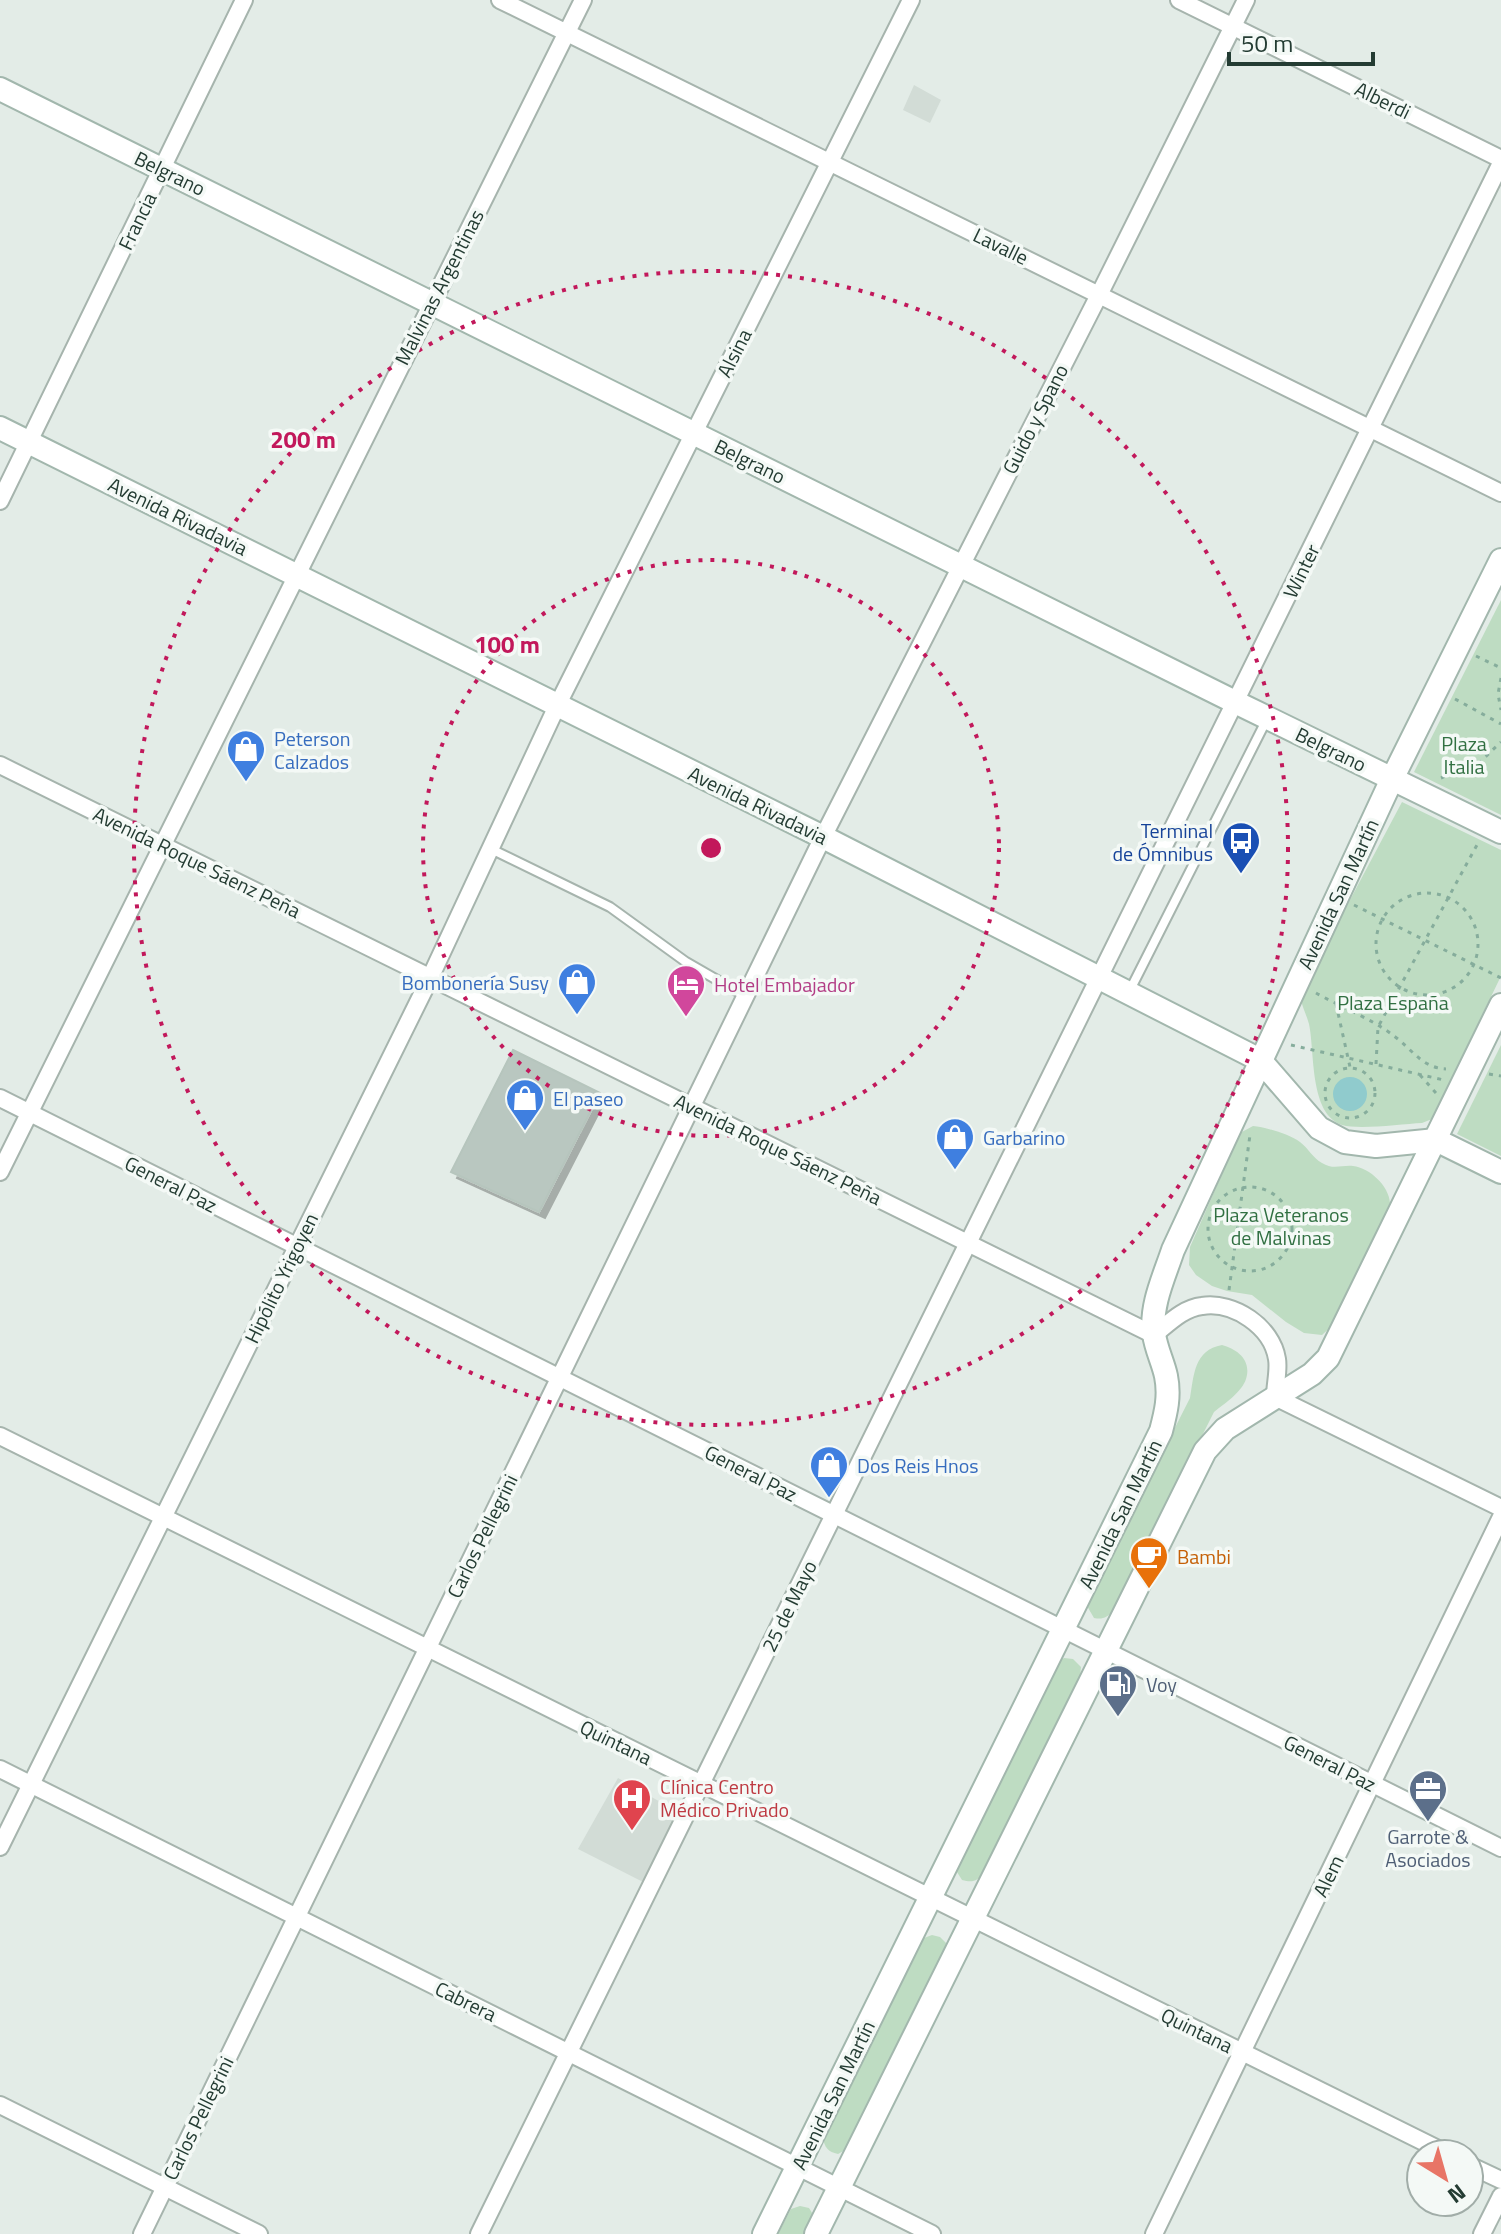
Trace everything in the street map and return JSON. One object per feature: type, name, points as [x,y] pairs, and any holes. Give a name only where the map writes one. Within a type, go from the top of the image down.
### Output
[{"type":"main road","name":"Belgrano","points":[[0,89],[1494,829]]},
{"type":"main road","name":"Avenida Rivadavia","points":[[0,428],[823,837],[1128,993],[1265,1050],[1319,1128],[1345,1142],[1376,1146],[1436,1140]]},
{"type":"main road","name":"Avenida San Martín","points":[[764,2234],[1161,1431],[1169,1399],[1154,1335],[1154,1316],[1158,1293],[1173,1250],[1337,896],[1401,784],[1436,690],[1501,560]]},
{"type":"main road","points":[[816,2234],[1205,1451],[1225,1429],[1312,1374],[1328,1358],[1501,1005]]},
{"type":"main road","points":[[1436,1140],[1501,1172]]},
{"type":"street","name":"Francia","points":[[0,501],[244,0]]},
{"type":"street","name":"Lavalle","points":[[500,0],[1501,493]]},
{"type":"street","name":"Malvinas Argentinas","points":[[0,1172],[583,0]]},
{"type":"street","name":"Alsina","points":[[557,706],[911,0]]},
{"type":"street","name":"Alberdi","points":[[1179,0],[1501,161]]},
{"type":"street","name":"Guido y Spano","points":[[823,837],[1246,0]]},
{"type":"street","name":"Winter","points":[[1099,978],[1501,161]]},
{"type":"street","name":"Hipólito Yrigoyen","points":[[0,1847],[430,978],[557,706]]},
{"type":"street","name":"Avenida Roque Sáenz Peña","points":[[0,765],[1154,1335]]},
{"type":"street","name":"Carlos Pellegrini","points":[[142,2234],[823,837]]},
{"type":"street","name":"25 de Mayo","points":[[479,2234],[1099,978]]},
{"type":"street","name":"General Paz","points":[[0,1098],[1501,1848]]},
{"type":"street","points":[[1154,1335],[1179,1314],[1200,1306],[1220,1306],[1251,1319],[1268,1335],[1277,1360],[1275,1397],[1501,1508]]},
{"type":"street","name":"Quintana","points":[[0,1436],[1416,2138]]},
{"type":"street","name":"Alem","points":[[1154,2234],[1501,1517]]},
{"type":"street","name":"Cabrera","points":[[0,1769],[932,2234]]},
{"type":"street","points":[[0,2105],[259,2234]]},
{"type":"street","points":[[1482,2234],[1501,2196]]},
{"type":"lane","points":[[1128,993],[1267,718]]},
{"type":"lane","points":[[491,848],[610,907],[686,962],[745,996]]},
{"type":"path","points":[[1458,647],[1501,668]]},
{"type":"path","points":[[1501,678],[1498,694],[1501,710]]},
{"type":"path","points":[[1436,690],[1501,724]]},
{"type":"path","points":[[1401,784],[1455,773],[1480,762],[1501,742]]},
{"type":"path","points":[[1376,1064],[1378,1027],[1448,898],[1494,829]]},
{"type":"path","points":[[1425,893],[1441,894],[1448,898],[1468,912],[1476,927],[1479,943],[1474,964],[1458,985],[1443,993],[1409,993],[1382,970],[1376,953],[1376,935],[1382,919],[1394,905],[1409,896],[1425,893]]},
{"type":"path","points":[[1337,896],[1501,978]]},
{"type":"path","points":[[1296,983],[1394,1035],[1420,1061],[1466,1077]]},
{"type":"path","points":[[1336,1004],[1350,1067]]},
{"type":"path","points":[[1265,1050],[1466,1077]]},
{"type":"path","points":[[1350,1067],[1371,1078],[1375,1094],[1370,1109],[1355,1118],[1346,1118],[1332,1110],[1325,1095],[1329,1078],[1350,1067]]},
{"type":"path","points":[[1226,1308],[1251,1131]]},
{"type":"path","points":[[1243,1188],[1267,1191],[1278,1198],[1291,1220],[1292,1234],[1288,1247],[1269,1267],[1255,1271],[1232,1267],[1216,1255],[1210,1242],[1208,1228],[1218,1202],[1228,1193],[1243,1188]]},
{"type":"shaded area","points":[[914,85],[941,100],[930,123],[903,110]]},
{"type":"shaded area","name":"Clínica Centro Médico Privado","points":[[618,1778],[685,1816],[651,1886],[578,1849]]},
{"type":"green space","name":"Plaza Italia","points":[[1501,600],[1501,815],[1414,772]]},
{"type":"green space","name":"Plaza España","points":[[1402,802],[1501,850],[1501,976],[1432,1119],[1422,1123],[1370,1127],[1342,1125],[1331,1119],[1319,1095],[1309,1024],[1300,994]]},
{"type":"green space","points":[[1501,1045],[1501,1156],[1457,1134]]},
{"type":"green space","name":"Plaza Veteranos de Malvinas","points":[[1253,1126],[1295,1139],[1326,1165],[1366,1170],[1378,1179],[1389,1197],[1390,1203],[1334,1324],[1322,1335],[1304,1333],[1252,1295],[1212,1286],[1196,1275],[1189,1265],[1190,1247],[1240,1133]]},
{"type":"green space","points":[[1222,1345],[1233,1349],[1245,1361],[1247,1372],[1244,1384],[1214,1412],[1114,1611],[1105,1618],[1094,1618],[1087,1606],[1090,1596],[1190,1398],[1197,1365],[1206,1352]]},
{"type":"green space","points":[[1064,1658],[1073,1659],[1081,1667],[1080,1677],[984,1873],[974,1881],[962,1880],[957,1872],[958,1862],[1056,1663]]},
{"type":"green space","points":[[932,1935],[946,1943],[945,1954],[847,2149],[838,2154],[832,2152],[823,2137],[917,1948],[924,1938]]},
{"type":"green space","points":[[800,2206],[809,2208],[814,2216],[809,2234],[778,2234],[791,2209]]},
{"type":"water","points":[[1350,1077],[1362,1082],[1367,1094],[1362,1106],[1350,1111],[1338,1106],[1333,1094],[1338,1082]]},
{"type":"building","name":"El paseo","points":[[513,1050],[600,1093],[539,1212],[451,1172]]},
{"type":"place","name":"Peterson Calzados","points":[[246,783]]},
{"type":"place","name":"Terminal de Ómnibus","points":[[1241,875]]},
{"type":"place","name":"Bombonería Susy","points":[[577,1016]]},
{"type":"place","name":"Hotel Embajador","points":[[686,1018]]},
{"type":"place","name":"El paseo","points":[[525,1132]]},
{"type":"place","name":"Garbarino","points":[[955,1171]]},
{"type":"place","name":"Dos Reis Hnos","points":[[829,1499]]},
{"type":"place","name":"Bambi","points":[[1149,1590]]},
{"type":"place","name":"Voy","points":[[1118,1718]]},
{"type":"place","name":"Garrote & Asociados","points":[[1428,1823]]},
{"type":"place","name":"Clínica Centro Médico Privado","points":[[632,1832]]}]
